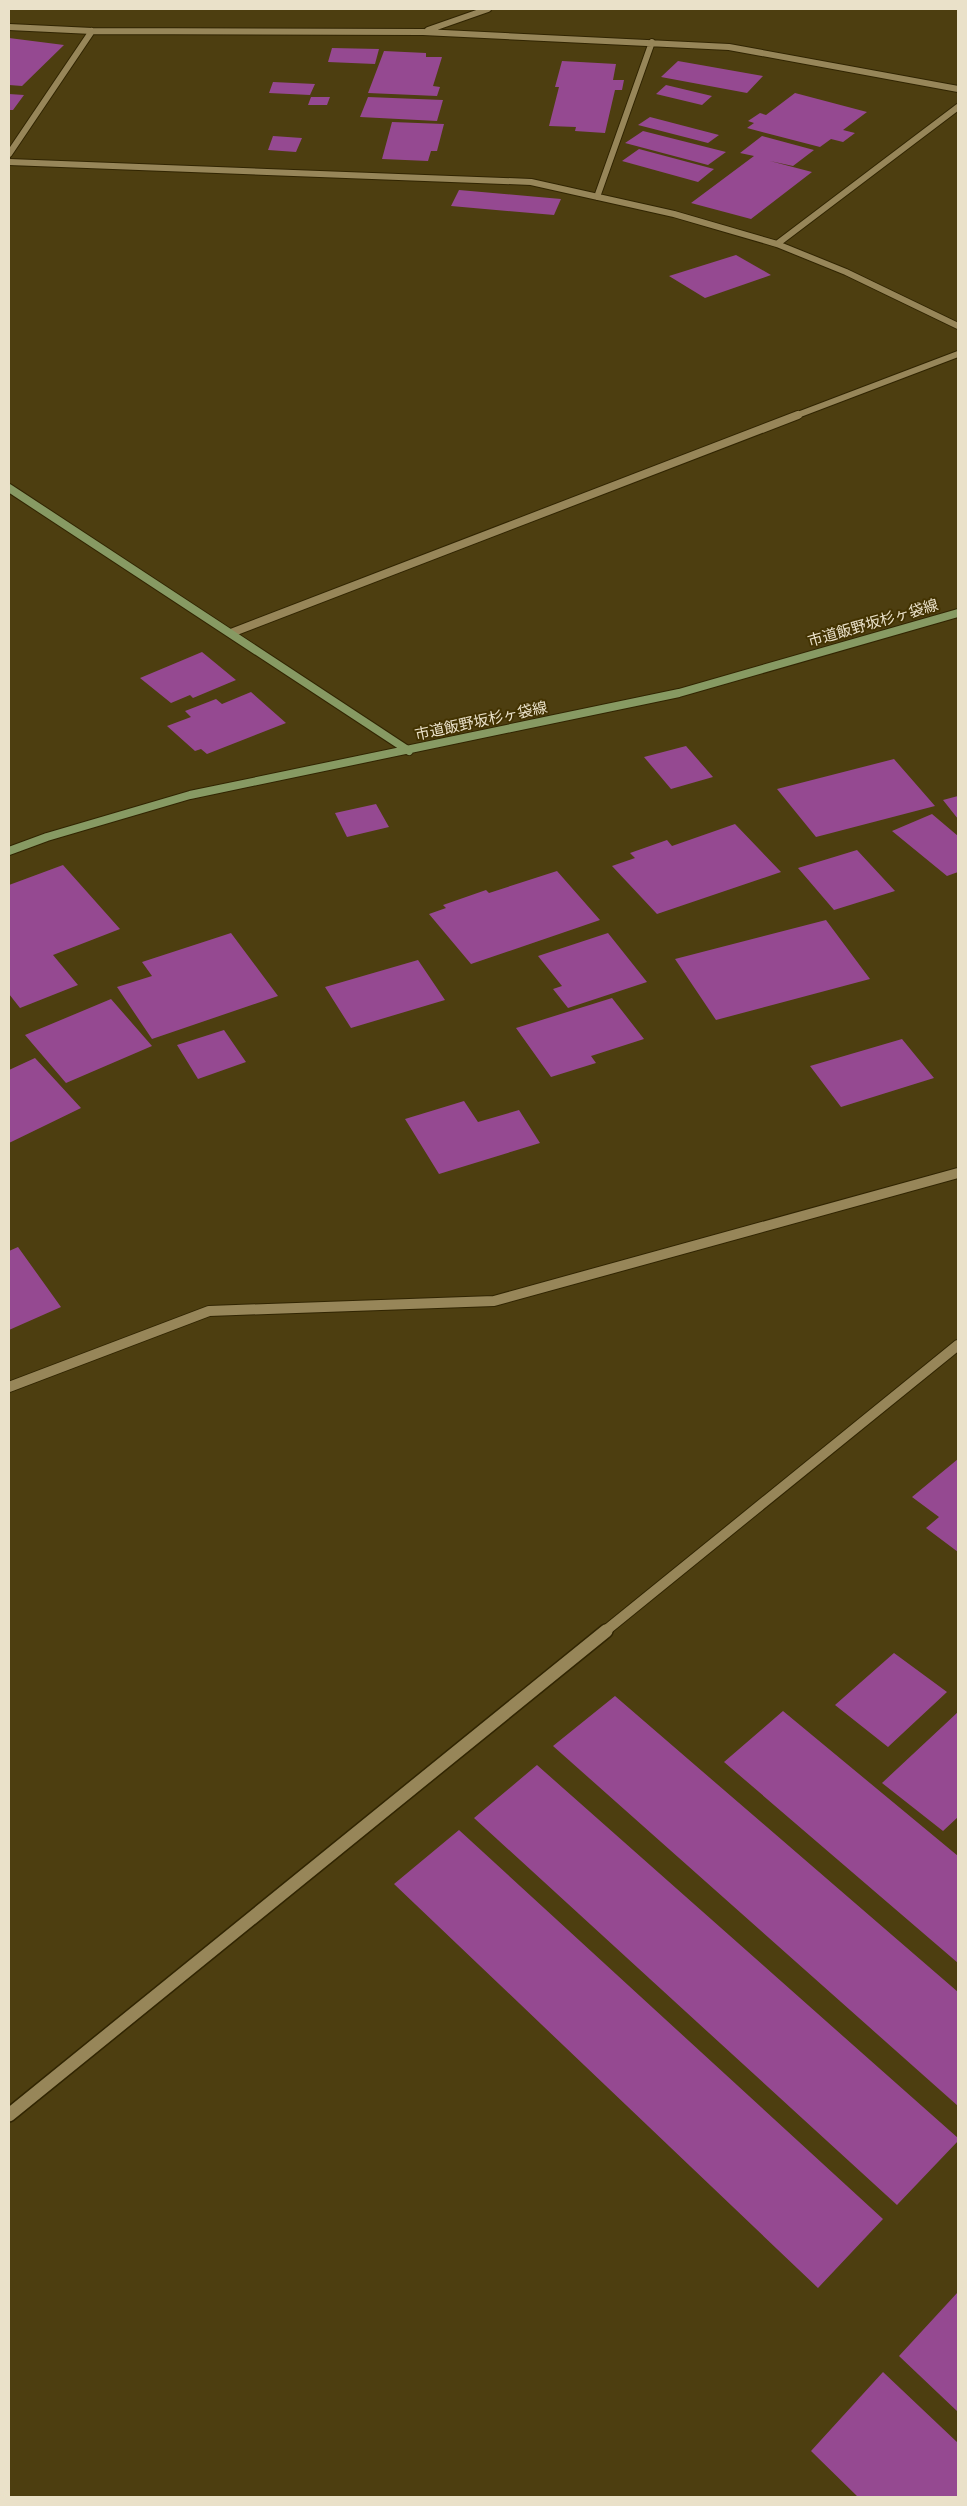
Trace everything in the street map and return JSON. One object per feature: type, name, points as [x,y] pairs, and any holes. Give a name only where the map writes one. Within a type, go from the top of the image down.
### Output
[{"type":"street","points":[[423,32],[488,9]]},
{"type":"street","points":[[9,27],[92,31],[423,32],[729,47],[958,89]]},
{"type":"street","points":[[9,154],[92,31]]},
{"type":"street","points":[[597,197],[652,42]]},
{"type":"street","points":[[777,244],[958,107]]},
{"type":"street","points":[[9,162],[531,182],[674,214],[777,244],[846,272],[958,326]]},
{"type":"street","points":[[231,633],[958,354]]},
{"type":"street","points":[[9,488],[409,751]]},
{"type":"street","name":"市道飯野坂杉ヶ袋線","points":[[9,851],[47,837],[190,795],[409,751],[679,693],[958,613]]},
{"type":"street","points":[[9,1387],[209,1311],[494,1301],[958,1173]]},
{"type":"street","points":[[9,2115],[958,1345]]},
{"type":"building","points":[[9,38],[64,45],[22,86],[9,85]]},
{"type":"building","points":[[332,48],[379,49],[375,64],[328,62]]},
{"type":"building","points":[[384,51],[426,53],[426,57],[442,57],[433,86],[440,87],[437,96],[368,93]]},
{"type":"building","points":[[562,61],[616,64],[613,80],[624,80],[622,90],[615,90],[605,133],[575,131],[576,127],[549,126],[559,87],[555,87]]},
{"type":"building","points":[[678,61],[763,76],[747,93],[661,77]]},
{"type":"building","points":[[273,82],[315,84],[310,95],[269,93]]},
{"type":"building","points":[[666,85],[712,96],[702,105],[656,94]]},
{"type":"building","points":[[795,93],[867,112],[843,130],[855,133],[843,142],[831,139],[820,147],[747,128],[754,123],[748,121],[760,113],[766,115]]},
{"type":"building","points":[[9,94],[24,95],[13,110],[9,110]]},
{"type":"building","points":[[311,97],[330,97],[327,105],[308,105]]},
{"type":"building","points":[[368,97],[443,100],[437,121],[360,117]]},
{"type":"building","points":[[650,117],[719,135],[708,143],[638,125]]},
{"type":"building","points":[[392,122],[444,124],[437,151],[431,151],[428,161],[382,159]]},
{"type":"building","points":[[643,131],[726,152],[708,165],[625,143]]},
{"type":"building","points":[[273,136],[302,138],[296,152],[268,150]]},
{"type":"building","points":[[762,136],[814,150],[793,166],[770,161],[812,172],[751,219],[691,203],[754,156],[740,153]]},
{"type":"building","points":[[639,149],[714,169],[698,182],[622,161]]},
{"type":"building","points":[[459,190],[561,199],[554,215],[451,206]]},
{"type":"building","points":[[736,255],[771,275],[705,298],[669,276]]},
{"type":"building","points":[[202,652],[236,680],[193,698],[190,695],[171,703],[140,678]]},
{"type":"building","points":[[251,692],[286,723],[207,754],[201,749],[195,751],[167,726],[191,717],[185,711],[216,699],[222,704]]},
{"type":"building","points":[[686,746],[713,777],[671,789],[644,757]]},
{"type":"building","points":[[894,759],[935,806],[816,837],[777,789]]},
{"type":"building","points":[[958,796],[958,819],[943,800]]},
{"type":"building","points":[[376,804],[389,827],[347,837],[335,813]]},
{"type":"building","points":[[932,814],[958,836],[958,872],[947,876],[892,831]]},
{"type":"building","points":[[735,824],[781,872],[657,914],[612,866],[635,858],[630,853],[667,840],[672,846]]},
{"type":"building","points":[[857,850],[895,891],[834,910],[798,868]]},
{"type":"building","points":[[63,865],[120,929],[53,955],[78,985],[20,1008],[9,994],[9,885]]},
{"type":"building","points":[[557,871],[600,920],[471,964],[429,914],[446,908],[443,905],[486,890],[489,893]]},
{"type":"building","points":[[826,920],[870,979],[716,1020],[675,959]]},
{"type":"building","points":[[231,933],[278,996],[152,1039],[117,987],[152,976],[142,962]]},
{"type":"building","points":[[608,933],[647,982],[568,1008],[553,989],[562,986],[538,956]]},
{"type":"building","points":[[418,960],[445,1000],[351,1028],[325,987]]},
{"type":"building","points":[[612,998],[644,1039],[591,1056],[596,1063],[551,1077],[516,1028]]},
{"type":"building","points":[[111,999],[152,1046],[66,1083],[25,1035]]},
{"type":"building","points":[[224,1030],[246,1062],[198,1079],[177,1045]]},
{"type":"building","points":[[902,1039],[934,1078],[841,1107],[810,1066]]},
{"type":"building","points":[[35,1058],[81,1108],[9,1143],[9,1070]]},
{"type":"building","points":[[464,1101],[478,1122],[519,1110],[540,1143],[439,1174],[405,1119]]},
{"type":"building","points":[[18,1247],[61,1307],[9,1330],[9,1251]]},
{"type":"building","points":[[958,1459],[958,1552],[926,1528],[939,1517],[912,1497]]},
{"type":"building","points":[[894,1653],[947,1692],[888,1747],[835,1705]]},
{"type":"building","points":[[615,1696],[958,1992],[958,2106],[553,1746]]},
{"type":"building","points":[[783,1711],[958,1856],[958,1963],[724,1762]]},
{"type":"building","points":[[958,1712],[958,1817],[943,1831],[882,1783]]},
{"type":"building","points":[[537,1765],[958,2138],[958,2141],[897,2205],[474,1818]]},
{"type":"building","points":[[459,1830],[883,2219],[818,2288],[394,1884]]},
{"type":"building","points":[[958,2292],[958,2412],[899,2356]]},
{"type":"building","points":[[883,2372],[958,2443],[958,2497],[858,2497],[811,2451]]}]
